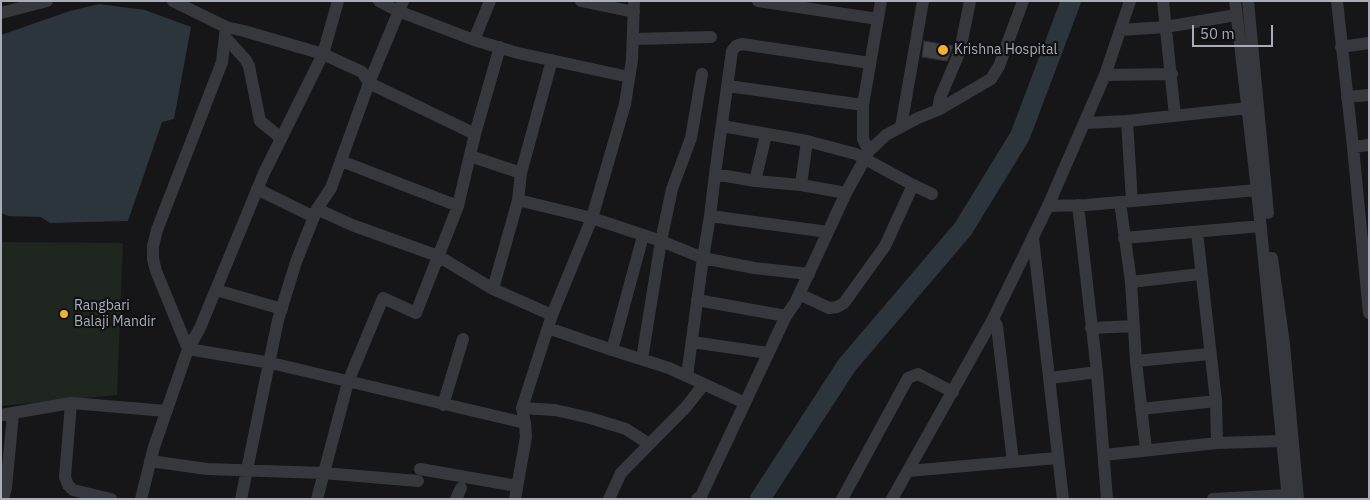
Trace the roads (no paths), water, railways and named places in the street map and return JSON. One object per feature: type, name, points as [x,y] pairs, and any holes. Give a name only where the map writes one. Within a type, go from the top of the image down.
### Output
[{"type":"street","points":[[1,13],[47,1]]},
{"type":"street","points":[[173,1],[226,32],[249,66],[260,121],[281,138]]},
{"type":"street","points":[[141,499],[150,460],[188,349],[200,328],[257,189],[323,54],[338,1]]},
{"type":"street","points":[[379,1],[401,6],[474,40],[629,77]]},
{"type":"street","points":[[474,40],[490,1]]},
{"type":"street","points":[[514,499],[526,437],[522,408],[552,314],[592,218],[624,104],[632,60],[634,7],[581,1]]},
{"type":"street","points":[[867,155],[863,138],[863,104],[881,1]]},
{"type":"street","points":[[901,127],[923,1]]},
{"type":"street","points":[[938,110],[940,98],[960,51],[970,1]]},
{"type":"street","points":[[697,499],[701,496],[786,316],[799,294],[846,193],[867,155],[886,135],[938,110],[991,79],[999,66],[1023,1]]},
{"type":"street","points":[[892,499],[993,319],[1048,206],[1086,123],[1105,75],[1130,1]]},
{"type":"street","points":[[1163,1],[1175,116]]},
{"type":"street","points":[[1235,1],[1283,441],[1291,498]]},
{"type":"street","points":[[1248,1],[1272,254],[1284,344],[1291,498]]},
{"type":"street","points":[[1337,1],[1347,97],[1363,199],[1369,313]]},
{"type":"street","points":[[761,2],[801,5],[878,19]]},
{"type":"street","points":[[241,499],[282,309],[296,262],[315,213],[331,188],[369,82],[401,6]]},
{"type":"street","points":[[1120,30],[1166,26],[1236,16]]},
{"type":"street","points":[[226,32],[244,31],[323,54],[362,72],[369,82],[475,134]]},
{"type":"street","points":[[188,349],[156,271],[153,259],[153,246],[157,230],[222,62],[226,32]]},
{"type":"street","points":[[634,39],[711,37]]},
{"type":"street","points":[[1341,47],[1369,43]]},
{"type":"street","points":[[687,376],[732,50],[742,44],[870,63]]},
{"type":"street","points":[[317,499],[348,382],[383,298],[416,313],[458,206],[475,134],[500,47]]},
{"type":"street","points":[[493,289],[518,200],[521,173],[552,60]]},
{"type":"street","points":[[642,359],[661,241],[672,189],[691,138],[702,74]]},
{"type":"street","points":[[1105,75],[1172,74]]},
{"type":"street","points":[[728,86],[863,104]]},
{"type":"street","points":[[1347,97],[1369,95]]},
{"type":"street","points":[[1086,123],[1127,121],[1248,108]]},
{"type":"street","points":[[1127,121],[1124,238],[1131,282],[1136,361],[1146,450]]},
{"type":"street","points":[[722,126],[807,141],[867,155],[913,185],[932,194]]},
{"type":"street","points":[[755,181],[766,134]]},
{"type":"street","points":[[801,185],[807,141]]},
{"type":"street","points":[[1354,147],[1369,145]]},
{"type":"street","points":[[470,156],[521,173]]},
{"type":"street","points":[[341,161],[458,206]]},
{"type":"street","points":[[714,174],[755,181],[801,185],[846,193]]},
{"type":"street","points":[[799,294],[828,308],[837,307],[844,303],[886,246],[913,185]]},
{"type":"street","points":[[257,189],[315,213],[352,224],[438,256],[493,289],[552,314]]},
{"type":"street","points":[[1048,206],[1126,202],[1257,190]]},
{"type":"street","points":[[518,200],[592,218],[661,241],[703,258],[754,268],[809,274]]},
{"type":"street","points":[[1078,205],[1096,372],[1107,499]]},
{"type":"street","points":[[710,216],[828,232]]},
{"type":"street","points":[[1124,238],[1261,226]]},
{"type":"street","points":[[1196,232],[1209,354],[1216,400],[1217,443]]},
{"type":"street","points":[[612,350],[643,236]]},
{"type":"street","points":[[1032,237],[1063,499]]},
{"type":"street","points":[[1131,282],[1200,274]]},
{"type":"street","points":[[216,290],[282,309]]},
{"type":"street","points":[[697,300],[786,316]]},
{"type":"street","points":[[993,319],[997,326],[1013,462]]},
{"type":"street","points":[[1091,328],[1134,326]]},
{"type":"street","points":[[548,328],[687,376],[745,403]]},
{"type":"street","points":[[443,405],[462,339]]},
{"type":"street","points":[[692,342],[768,353]]},
{"type":"street","points":[[188,349],[270,363],[525,423]]},
{"type":"street","points":[[1136,361],[1209,354]]},
{"type":"street","points":[[1050,378],[1096,372]]},
{"type":"street","points":[[842,499],[908,378],[918,374],[953,392]]},
{"type":"street","points":[[609,499],[621,473],[686,407],[704,384]]},
{"type":"street","points":[[1141,409],[1216,400]]},
{"type":"street","points":[[3,499],[6,488],[7,415],[71,403],[166,411]]},
{"type":"street","points":[[71,403],[65,477],[68,486],[74,490],[111,499]]},
{"type":"street","points":[[522,408],[556,410],[590,418],[626,430],[649,444]]},
{"type":"street","points":[[1104,455],[1217,443],[1283,441]]},
{"type":"street","points":[[908,471],[1057,458]]},
{"type":"street","points":[[150,460],[207,469],[419,475],[518,486]]},
{"type":"street","points":[[1214,499],[1291,498]]},
{"type":"waterway","points":[[760,499],[847,365],[963,229],[1020,136],[1071,1]]},
{"type":"place","name":"Krishna Hospital","points":[[943,50]]},
{"type":"place","name":"Rangbari Balaji Mandir","points":[[64,314]]}]
